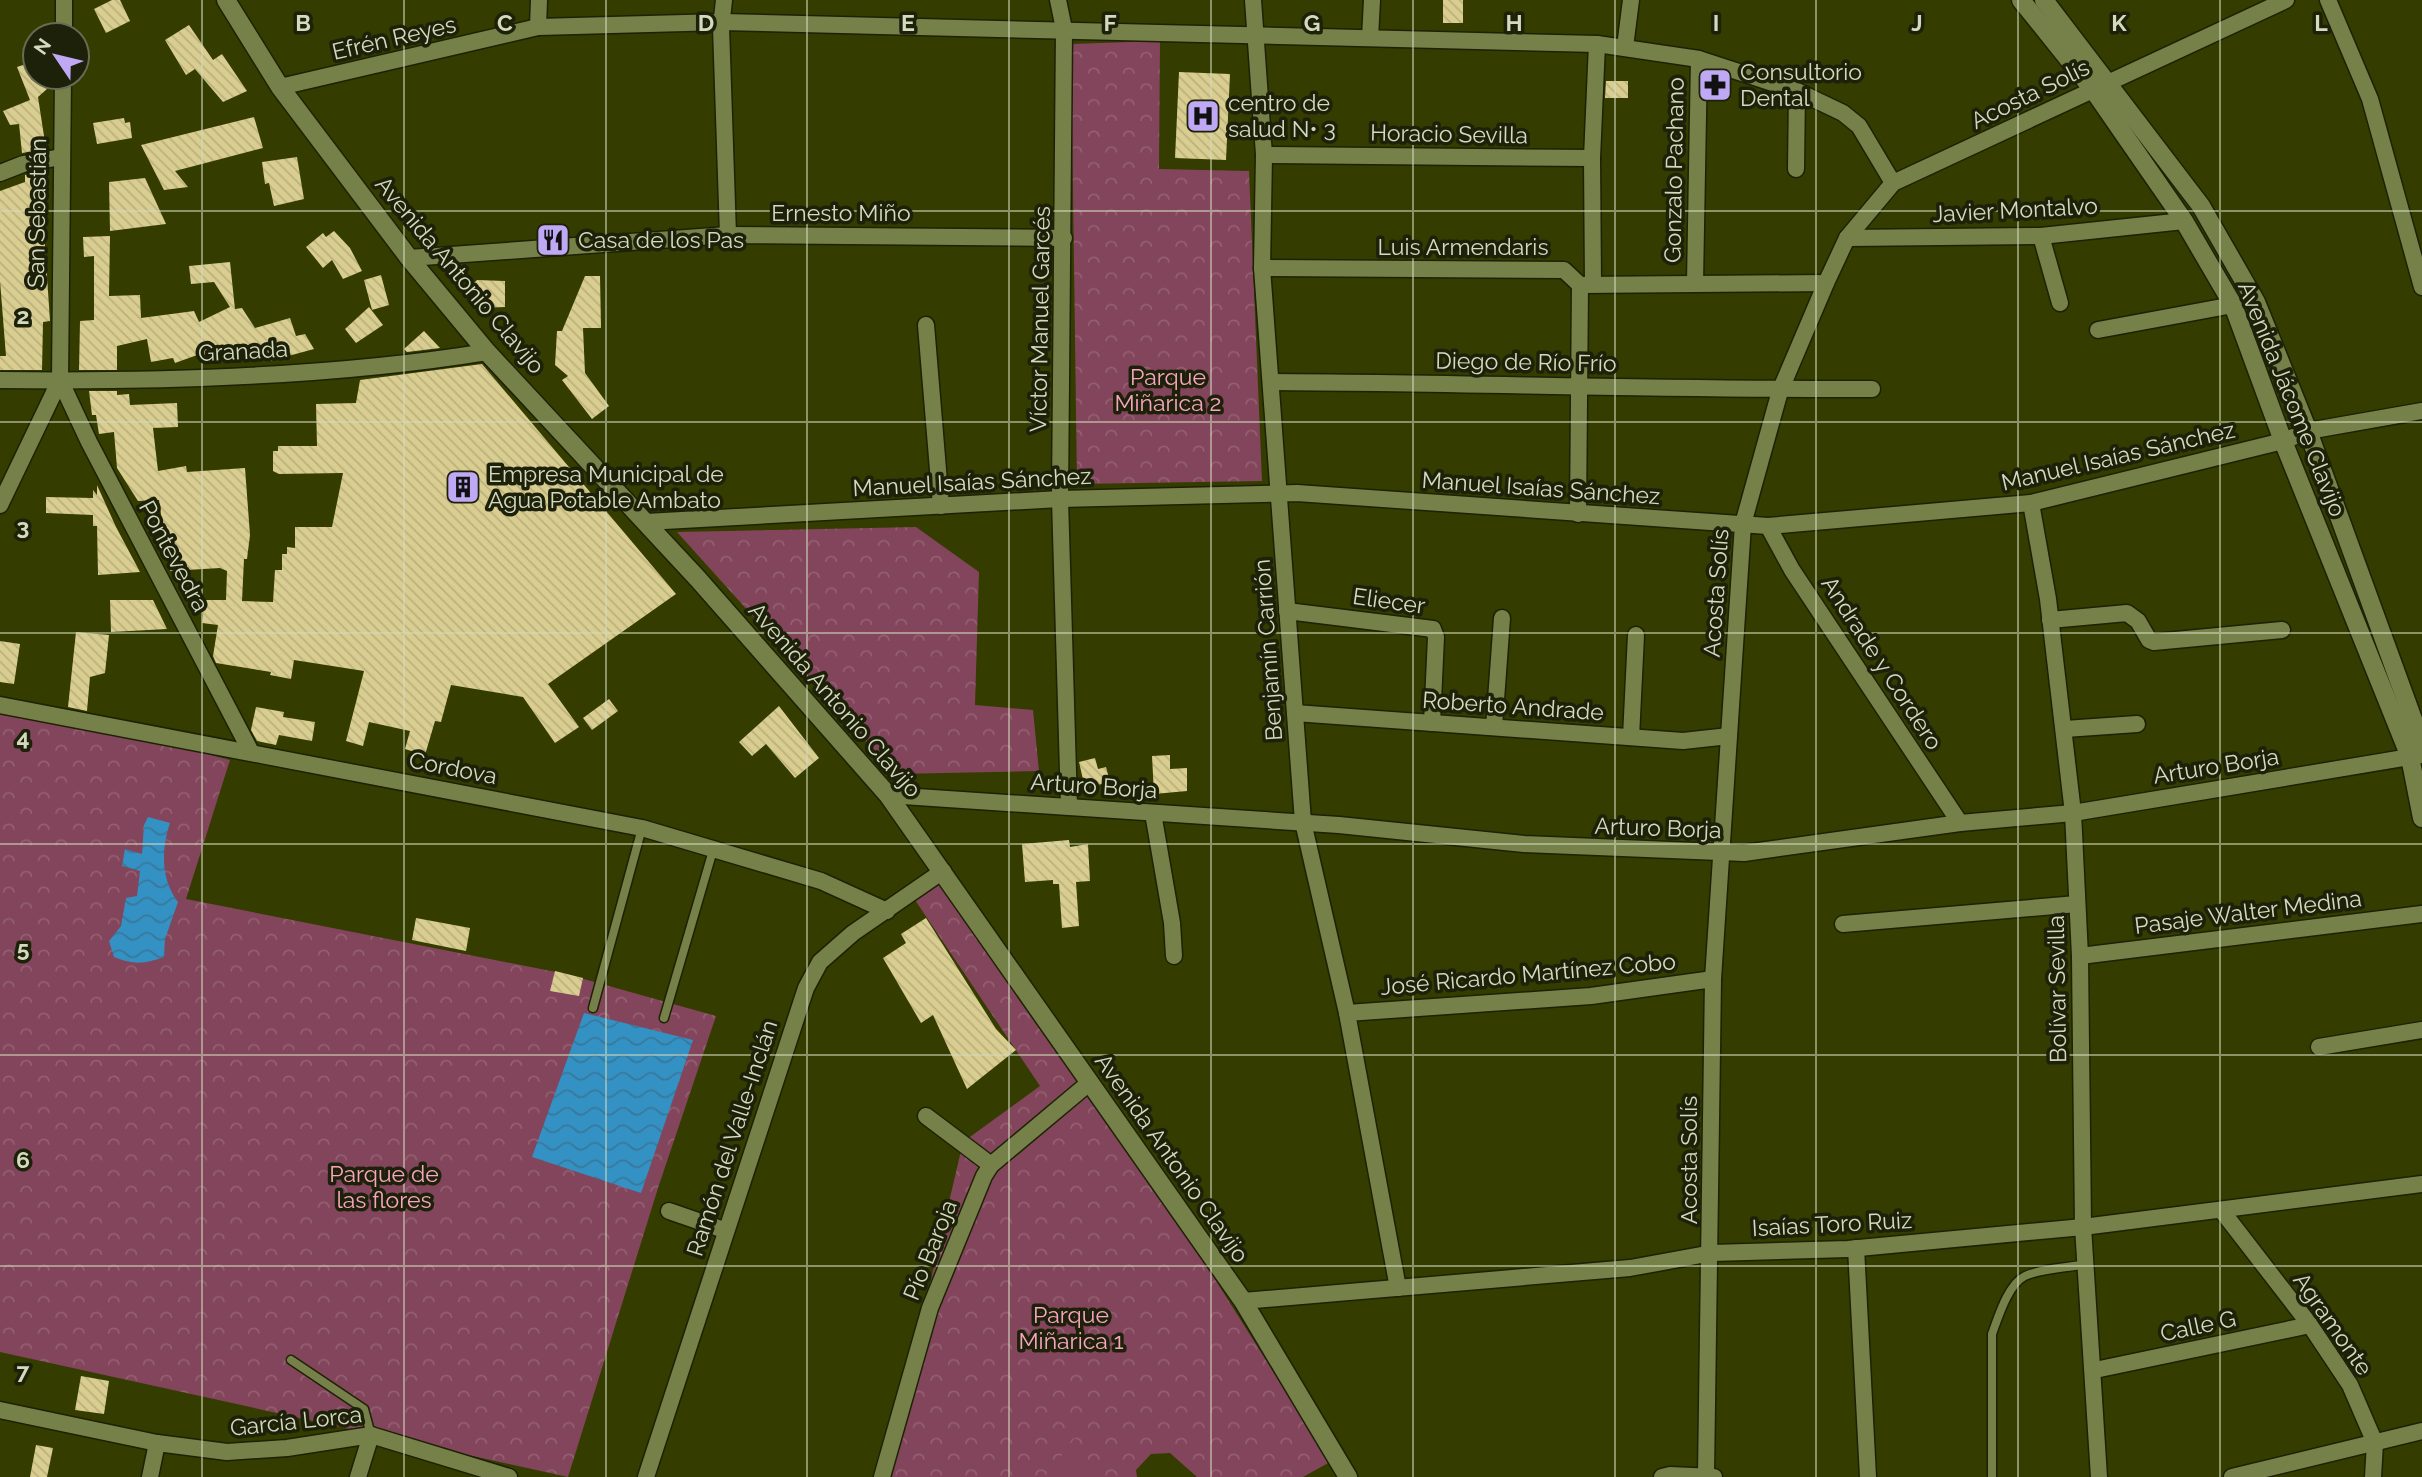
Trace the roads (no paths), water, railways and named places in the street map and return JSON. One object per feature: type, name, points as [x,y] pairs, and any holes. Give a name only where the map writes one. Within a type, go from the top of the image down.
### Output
[{"type":"main road","name":"Avenida Antonio Clavijo","points":[[226,0],[280,87],[409,258],[488,352],[646,522],[888,795],[1243,1301],[1348,1477]]},
{"type":"main road","name":"Avenida Jácome Clavijo","points":[[2021,0],[2100,87],[2201,206],[2231,254],[2256,302],[2308,431],[2418,752],[2422,818]]},
{"type":"main road","name":"Avenida Jácome Clavijo","points":[[2044,0],[2184,221],[2232,305],[2283,441],[2418,752]]},
{"type":"street","points":[[64,0],[64,21]]},
{"type":"street","points":[[538,0],[538,27]]},
{"type":"street","points":[[724,0],[722,22],[728,235]]},
{"type":"street","name":"Víctor Manuel Garcés","points":[[1058,0],[1064,29],[1060,499],[1069,806]]},
{"type":"street","name":"Benjamín Carrión","points":[[1253,0],[1264,155],[1262,268],[1303,823],[1347,1013],[1398,1288]]},
{"type":"street","points":[[1370,38],[1372,0]]},
{"type":"street","points":[[1625,47],[1631,0]]},
{"type":"street","name":"Acosta Solís","points":[[1710,1476],[1713,979],[1719,853],[1743,524],[1780,391],[1847,238],[1893,183],[2286,0]]},
{"type":"street","points":[[2328,0],[2370,99],[2422,287]]},
{"type":"street","name":"Efrén Reyes","points":[[280,87],[538,27],[722,22],[1597,44],[1699,59],[1797,91],[1843,113],[1860,126],[1893,183]]},
{"type":"street","points":[[1578,514],[1579,384],[1597,44]]},
{"type":"street","name":"Gonzalo Pachano","points":[[1695,283],[1699,59]]},
{"type":"street","name":"San Sebastián","points":[[0,505],[60,380],[63,91]]},
{"type":"street","points":[[1796,169],[1797,91]]},
{"type":"street","name":"Horacio Sevilla","points":[[1264,155],[1592,158]]},
{"type":"street","points":[[0,173],[23,164],[61,157]]},
{"type":"street","name":"Javier Montalvo","points":[[1847,238],[2041,236],[2184,221]]},
{"type":"street","name":"Ernesto Miño","points":[[409,258],[728,235],[1064,238]]},
{"type":"street","points":[[2041,236],[2060,303]]},
{"type":"street","name":"Luis Armendaris","points":[[1262,268],[1564,270],[1586,285],[1826,284]]},
{"type":"street","points":[[2098,330],[2232,305]]},
{"type":"street","points":[[926,325],[941,506]]},
{"type":"street","name":"Granada","points":[[0,380],[255,374],[419,363],[488,352]]},
{"type":"street","name":"Pontevedra","points":[[60,380],[95,454],[251,752]]},
{"type":"street","name":"Diego de Río Frío","points":[[1271,382],[1579,384],[1780,391],[1872,388]]},
{"type":"street","name":"Manuel Isaías Sánchez","points":[[646,522],[1060,499],[1280,494],[1768,526],[2031,503],[2283,441],[2308,431],[2422,411]]},
{"type":"street","name":"Bolívar Sevilla","points":[[2031,503],[2065,729],[2073,813],[2080,956],[2083,1227],[2095,1370],[2099,1477]]},
{"type":"street","name":"Andrade y Cordero","points":[[1768,526],[1793,570],[1960,823]]},
{"type":"street","name":"Eliecer","points":[[1287,611],[1433,629],[1436,637],[1432,723]]},
{"type":"street","points":[[2050,620],[2127,613],[2138,621],[2149,640],[2154,642],[2282,630]]},
{"type":"street","points":[[1494,727],[1502,618]]},
{"type":"street","points":[[1630,737],[1636,635]]},
{"type":"street","name":"Cordova","points":[[0,705],[642,828],[714,847],[821,881],[887,911]]},
{"type":"street","name":"Roberto Andrade","points":[[1295,713],[1683,741],[1729,736]]},
{"type":"street","points":[[2065,729],[2137,724]]},
{"type":"street","name":"Arturo Borja","points":[[888,795],[1303,823],[1524,844],[1744,853],[1960,823],[2073,813],[2418,752]]},
{"type":"street","points":[[1153,813],[1172,923],[1174,956]]},
{"type":"street","name":"Ramón del Valle-Inclán","points":[[646,1477],[724,1230],[806,988],[820,962],[853,933],[943,871]]},
{"type":"street","points":[[1843,924],[2077,904]]},
{"type":"street","name":"Pasaje Walter Medina","points":[[2080,956],[2422,914]]},
{"type":"street","name":"José Ricardo Martínez Cobo","points":[[1347,1013],[1591,996],[1713,979]]},
{"type":"street","points":[[2319,1047],[2422,1030]]},
{"type":"street","name":"Pío Baroja","points":[[882,1477],[930,1308],[992,1164],[1089,1083]]},
{"type":"street","points":[[926,1116],[992,1164]]},
{"type":"street","name":"Isaías Toro Ruiz","points":[[1243,1301],[1630,1268],[1712,1253],[1856,1248],[2083,1227],[2422,1184]]},
{"type":"street","points":[[669,1211],[724,1230]]},
{"type":"street","name":"Agramonte","points":[[2222,1211],[2310,1325],[2350,1385],[2375,1443],[2373,1477]]},
{"type":"street","points":[[1856,1248],[1868,1477]]},
{"type":"street","name":"Calle G","points":[[2095,1370],[2310,1325]]},
{"type":"street","name":"García Lorca","points":[[0,1410],[157,1443],[227,1452],[287,1448],[371,1435],[509,1477]]},
{"type":"street","points":[[2232,1477],[2422,1431]]},
{"type":"street","points":[[358,1477],[371,1435]]},
{"type":"street","points":[[150,1477],[157,1443]]},
{"type":"street","points":[[1662,1477],[1710,1476]]},
{"type":"lane","points":[[593,1008],[642,828]]},
{"type":"lane","points":[[664,1018],[714,847]]},
{"type":"lane","points":[[1992,1477],[1992,1334],[2000,1315],[2015,1286],[2024,1276],[2086,1264]]},
{"type":"lane","points":[[291,1360],[364,1409],[371,1435]]},
{"type":"water","points":[[148,817],[170,823],[164,864],[168,884],[178,902],[165,939],[164,957],[133,962],[114,957],[109,941],[121,926],[126,898],[137,896],[140,871],[122,866],[125,849],[142,854],[144,825]]},
{"type":"water","points":[[584,1013],[693,1040],[641,1193],[532,1157]]},
{"type":"place","name":"Consultorio Dental","points":[[1715,85]]},
{"type":"place","name":"centro de salud N• 3","points":[[1203,116]]},
{"type":"place","name":"Casa de los Pas","points":[[553,240]]},
{"type":"place","name":"Empresa Municipal de Agua Potable Ambato","points":[[463,487]]},
{"type":"park label","name":"Parque Miñarica 2","points":[[1168,390]]},
{"type":"park label","name":"Parque de las flores","points":[[384,1187]]},
{"type":"park label","name":"Parque Miñarica 1","points":[[1071,1328]]}]
